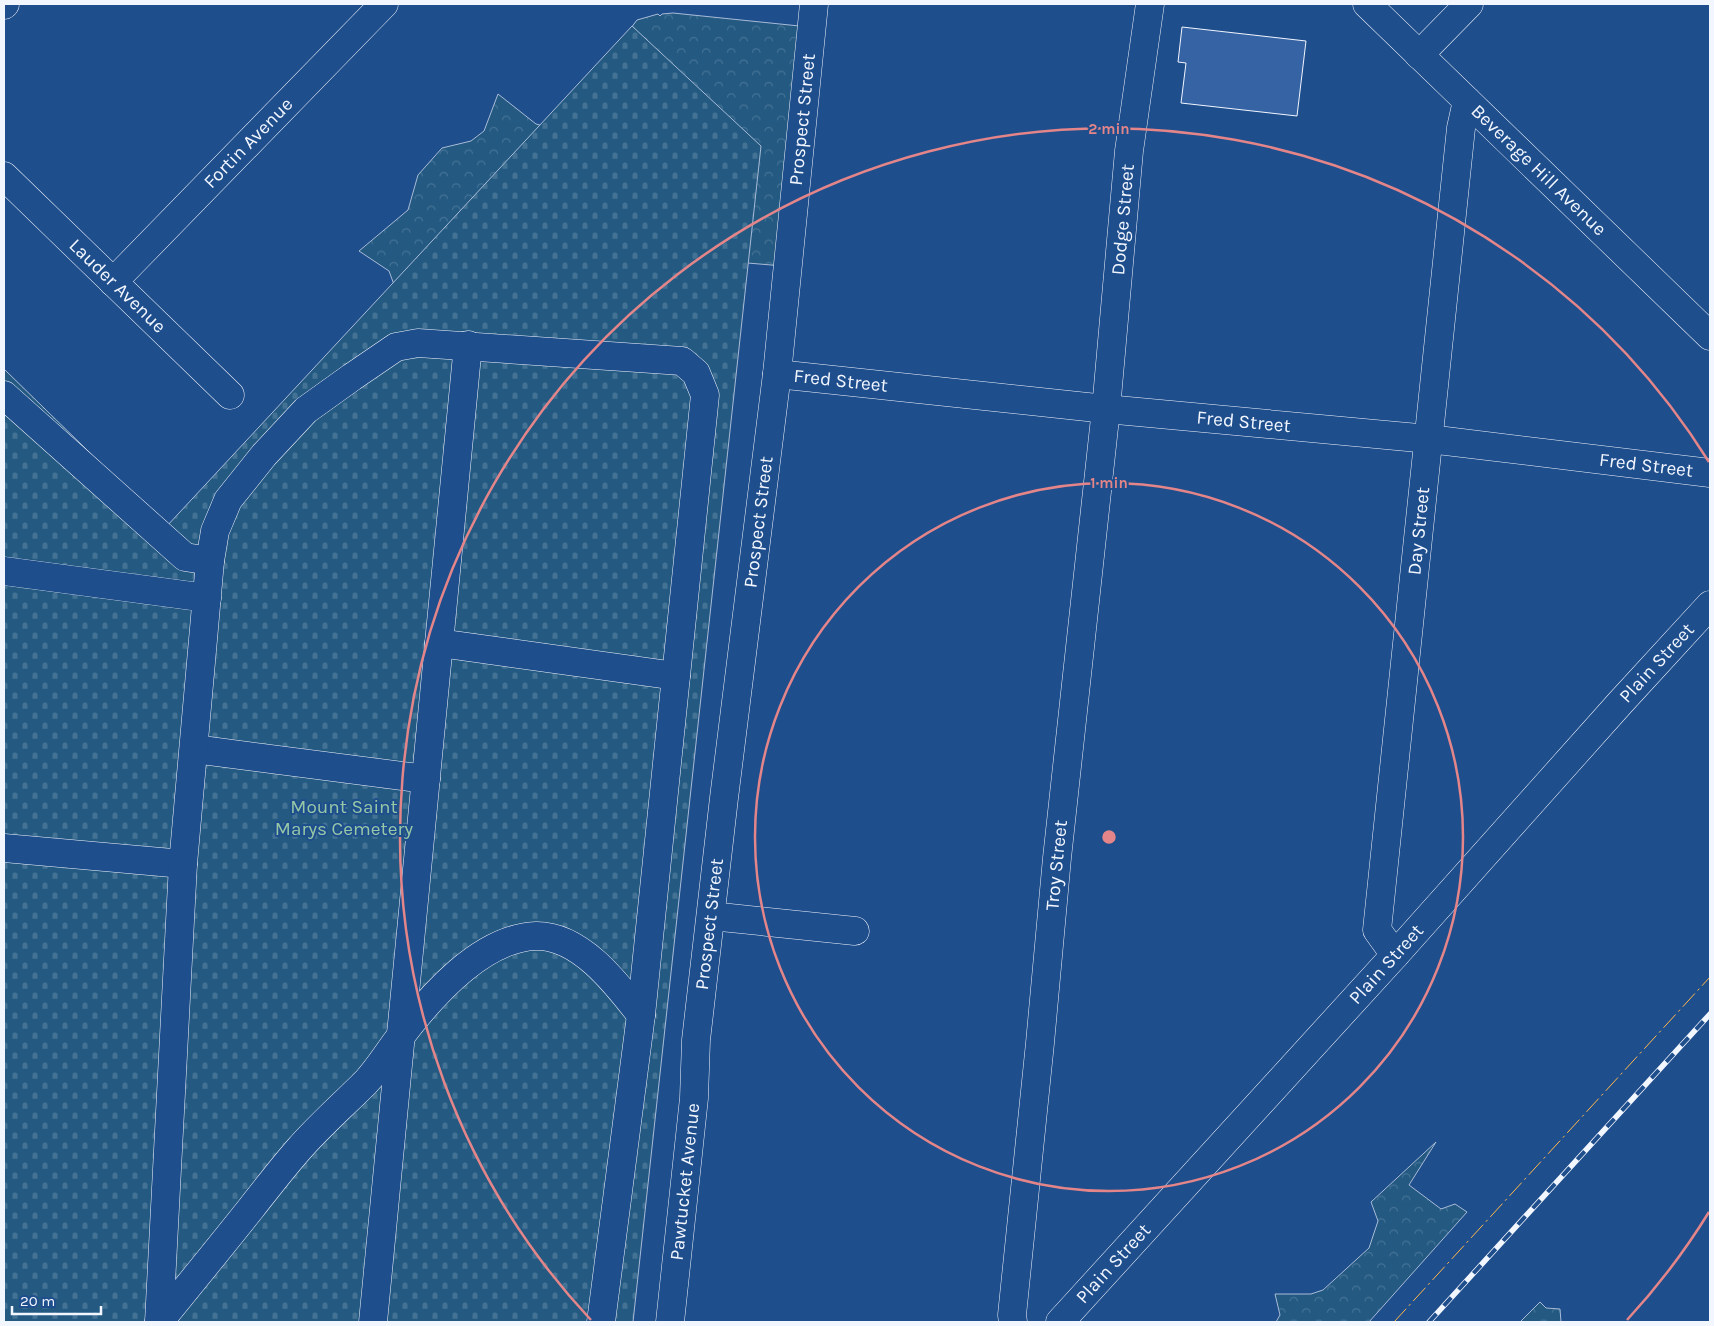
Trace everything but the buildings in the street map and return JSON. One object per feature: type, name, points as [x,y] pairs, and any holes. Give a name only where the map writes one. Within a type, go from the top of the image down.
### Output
[{"type":"street","name":"Fortin Avenue","points":[[113,282],[384,4]]},
{"type":"street","name":"Prospect Street","points":[[696,1040],[777,374],[814,4]]},
{"type":"street","name":"Dodge Street","points":[[1106,409],[1129,151],[1150,4]]},
{"type":"street","name":"Beverage Hill Avenue","points":[[1368,4],[1418,55],[1710,336]]},
{"type":"street","points":[[1418,55],[1469,4]]},
{"type":"street","name":"Day Street","points":[[1395,955],[1377,930],[1461,128],[1467,101]]},
{"type":"street","name":"Lauder Avenue","points":[[4,176],[230,395]]},
{"type":"street","points":[[159,1322],[183,864],[210,561],[215,531],[228,500],[264,455],[306,410],[396,347],[418,343],[682,360],[696,373],[705,394],[640,1016],[601,1322]]},
{"type":"street","points":[[373,1322],[468,345]]},
{"type":"street","name":"Fred Street","points":[[777,374],[1106,409],[1429,439],[1710,473]]},
{"type":"street","points":[[4,395],[185,557],[210,561]]},
{"type":"street","name":"Troy Street","points":[[1013,1322],[1012,1315],[1040,1043],[1056,858],[1106,409]]},
{"type":"street","points":[[4,571],[207,598]]},
{"type":"street","name":"Plain Street","points":[[1060,1322],[1395,955],[1710,605]]},
{"type":"street","points":[[439,643],[676,676]]},
{"type":"street","points":[[194,749],[426,779]]},
{"type":"street","points":[[4,848],[183,864]]},
{"type":"street","points":[[711,916],[855,931]]},
{"type":"street","points":[[159,1322],[299,1149],[338,1107],[367,1081],[429,1000],[470,963],[494,948],[512,940],[537,936],[559,940],[577,948],[606,975],[625,994],[640,1016]]},
{"type":"street","name":"Pawtucket Avenue","points":[[670,1322],[694,1098],[696,1040]]},
{"type":"green space","points":[[673,13],[809,27],[783,266],[688,258],[396,290],[389,271],[359,251],[408,210],[418,175],[442,148],[471,141],[484,131],[498,94],[536,124],[562,131],[621,41],[637,20],[658,14],[660,16]]},
{"type":"green space","name":"Mount Saint Marys Cemetery","points":[[632,26],[761,146],[633,1322],[4,1322],[4,369],[166,527]]},
{"type":"green space","points":[[1436,1142],[1409,1185],[1441,1209],[1455,1204],[1467,1212],[1369,1322],[1276,1322],[1280,1315],[1275,1294],[1311,1294],[1323,1290],[1369,1248],[1378,1221],[1371,1202]]},
{"type":"green space","points":[[1540,1302],[1546,1308],[1560,1309],[1561,1322],[1520,1322]]},
{"type":"railway","points":[[1429,1322],[1710,1014]]},
{"type":"power","points":[[1394,1322],[1710,977]]}]
